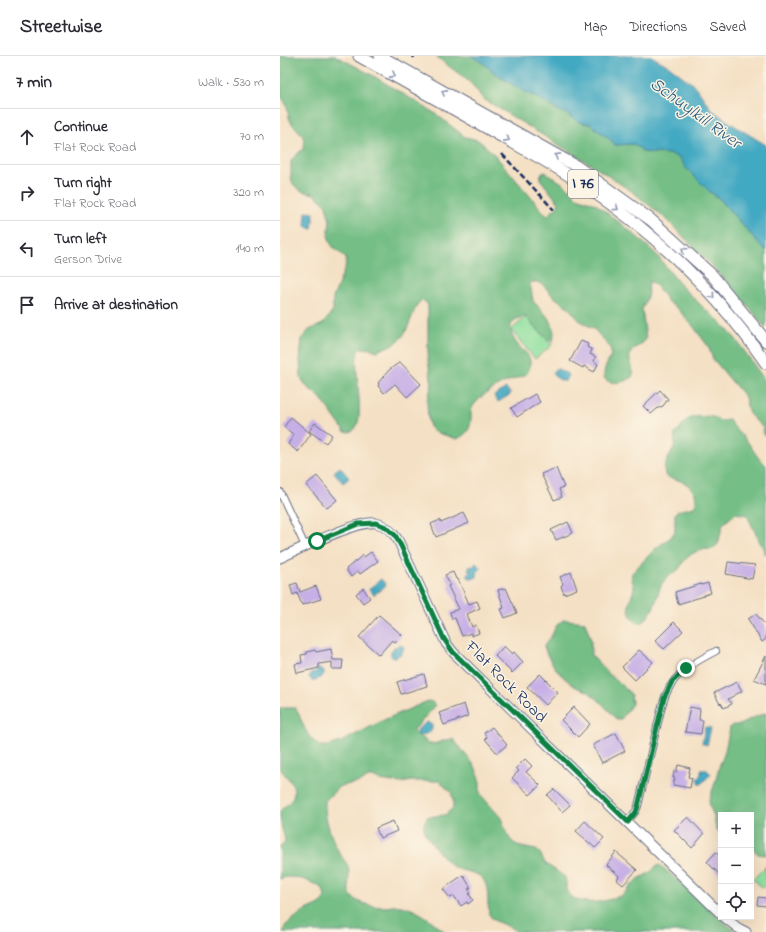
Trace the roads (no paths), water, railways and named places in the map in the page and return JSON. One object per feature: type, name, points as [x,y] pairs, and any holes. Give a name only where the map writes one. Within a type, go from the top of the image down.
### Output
[{"type":"highway","name":"I 76","points":[[359,56],[579,181],[620,211],[664,248],[708,291],[745,334],[766,363]]},
{"type":"highway","name":"I 76","points":[[380,56],[576,166],[651,220],[712,275],[766,341]]},
{"type":"street","points":[[280,492],[305,546]]},
{"type":"street","name":"Flat Rock Road","points":[[280,558],[353,526],[365,523],[381,524],[391,531],[401,546],[444,639],[453,652],[718,911]]},
{"type":"street","points":[[628,822],[636,812],[638,806],[667,690],[681,672],[716,651]]},
{"type":"street","points":[[728,920],[746,932]]},
{"type":"water","name":"Schuylkill River","points":[[471,56],[651,56],[669,66],[694,85],[712,110],[766,145],[766,251],[721,200],[709,191],[686,168],[680,158],[671,154],[644,152],[634,144],[615,145],[590,124],[579,122],[525,92],[497,75],[482,62]]},
{"type":"water","points":[[306,212],[314,213],[312,229],[305,226]]},
{"type":"water","points":[[555,369],[569,375],[566,381],[562,381],[554,376],[553,372]]},
{"type":"water","points":[[506,388],[511,394],[498,402],[494,396]]},
{"type":"water","points":[[340,467],[349,478],[343,483],[334,472]]},
{"type":"water","points":[[476,563],[480,568],[477,573],[477,577],[472,579],[467,576],[470,571],[468,569]]},
{"type":"water","points":[[381,579],[386,585],[374,595],[369,589]]},
{"type":"water","points":[[399,644],[404,647],[402,653],[393,658],[391,652],[394,647],[397,647]]},
{"type":"water","points":[[317,669],[324,671],[324,674],[318,679],[311,680],[309,677],[310,674],[316,672]]},
{"type":"water","points":[[427,722],[432,725],[432,730],[420,736],[417,734],[418,729]]},
{"type":"water","points":[[705,727],[711,728],[707,745],[702,743]]},
{"type":"water","points":[[701,770],[707,770],[711,774],[700,785],[697,778],[701,775]]},
{"type":"railway","points":[[502,154],[554,210]]}]
